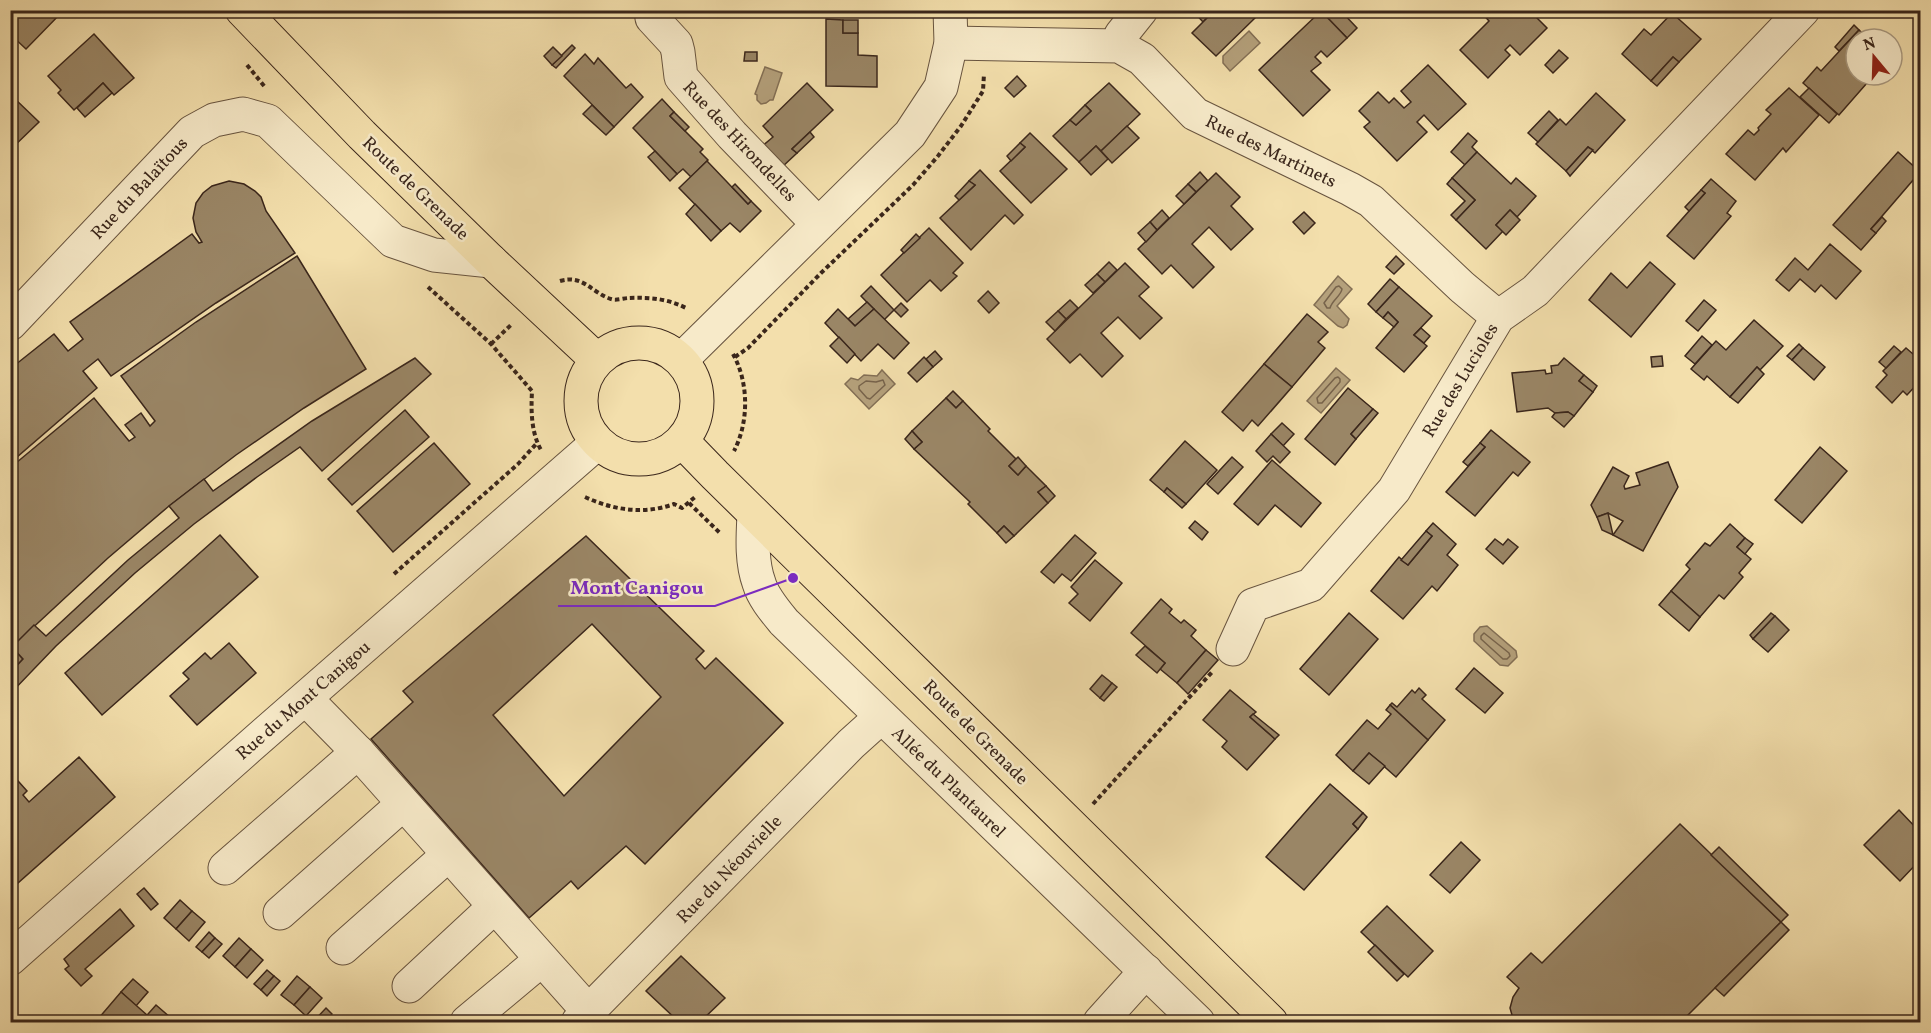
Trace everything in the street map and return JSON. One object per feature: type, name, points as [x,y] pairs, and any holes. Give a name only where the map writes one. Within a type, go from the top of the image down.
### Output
[{"type":"main road","name":"Route de Grenade","points":[[242,10],[362,135],[477,260],[597,360]]},
{"type":"main road","points":[[628,344],[647,344],[665,349],[681,360],[693,378],[698,400],[694,422],[682,441],[663,455],[640,460],[617,456],[597,443],[587,429],[581,412],[580,394],[585,377],[597,360],[609,350],[628,344]]},
{"type":"main road","name":"Route de Grenade","points":[[682,441],[1271,1023]]},
{"type":"street","name":"Rue des Hirondelles","points":[[651,10],[652,18],[676,44],[681,77],[732,135],[818,224]]},
{"type":"street","points":[[681,360],[910,134],[941,87],[951,43],[950,10]]},
{"type":"street","points":[[951,43],[1119,46],[1121,35],[1141,10]]},
{"type":"street","name":"Rue des Lucioles","points":[[1233,649],[1253,605],[1311,585],[1394,490],[1498,317],[1535,291],[1803,10]]},
{"type":"street","name":"Rue des Martinets","points":[[1119,46],[1142,59],[1195,114],[1371,201],[1462,287],[1498,317]]},
{"type":"street","name":"Rue du Balaïtous","points":[[10,324],[192,132],[214,120],[243,114],[268,121],[393,241],[434,255],[477,260]]},
{"type":"street","name":"Rue du Mont Canigou","points":[[10,959],[597,443]]},
{"type":"street","name":"Allée du Plantaurel","points":[[754,513],[753,546],[759,584],[784,622],[1198,1023]]},
{"type":"street","points":[[306,699],[358,752],[541,960],[584,1017]]},
{"type":"street","name":"Rue du Néouvielle","points":[[584,1017],[851,744],[881,717]]},
{"type":"street","points":[[225,868],[358,752]]},
{"type":"street","points":[[280,913],[403,804]]},
{"type":"street","points":[[343,948],[448,855]]},
{"type":"street","points":[[409,987],[494,907]]},
{"type":"street","points":[[467,1023],[541,960]]},
{"type":"street","points":[[1100,1023],[1146,971]]},
{"type":"path","points":[[553,283],[568,279],[582,282],[611,299],[652,297],[676,303],[693,312]]},
{"type":"path","points":[[427,285],[491,344],[532,391],[531,413],[537,443],[543,454]]},
{"type":"path","points":[[491,344],[519,318]]},
{"type":"path","points":[[730,350],[742,377],[746,406],[741,438],[733,454]]},
{"type":"path","points":[[582,495],[605,506],[629,510],[661,509],[674,504],[682,508],[689,503],[728,541]]},
{"type":"path","points":[[1092,806],[1233,649]]},
{"type":"water","points":[[1249,31],[1260,43],[1230,71],[1223,63],[1223,56]]},
{"type":"water","points":[[765,67],[782,73],[773,100],[761,104],[755,94]]},
{"type":"water","points":[[1338,276],[1352,289],[1337,306],[1349,319],[1343,328],[1314,305]]},
{"type":"water","points":[[1336,368],[1350,380],[1321,413],[1307,401]]},
{"type":"water","points":[[882,370],[895,384],[869,409],[845,384],[851,378],[858,380],[864,375],[877,376]]},
{"type":"water","points":[[1487,626],[1516,651],[1517,657],[1508,666],[1500,665],[1474,641],[1474,634],[1480,627]]},
{"type":"building","points":[[10,10],[63,11],[26,49],[10,34]]},
{"type":"building","points":[[1192,10],[1203,10],[1209,16],[1203,22]]},
{"type":"building","points":[[1203,10],[1248,10],[1255,18],[1216,56],[1192,33],[1209,16]]},
{"type":"building","points":[[1340,10],[1357,28],[1347,38],[1321,11]]},
{"type":"building","points":[[1479,10],[1536,10],[1533,14],[1547,28],[1520,55],[1510,45],[1505,50],[1510,55],[1488,78],[1460,50],[1489,21]]},
{"type":"building","points":[[1321,11],[1347,38],[1327,57],[1321,51],[1315,57],[1321,63],[1311,71],[1330,90],[1303,116],[1259,70]]},
{"type":"building","points":[[1672,13],[1701,39],[1679,62],[1673,57],[1651,81],[1622,54],[1644,29],[1651,35]]},
{"type":"building","points":[[826,19],[843,20],[843,33],[858,33],[858,55],[877,56],[877,87],[826,86]]},
{"type":"building","points":[[843,20],[858,20],[858,33],[843,33]]},
{"type":"building","points":[[94,34],[134,78],[114,95],[103,83],[74,110],[58,93],[61,90],[48,76]]},
{"type":"building","points":[[1844,37],[1844,46],[1839,51],[1835,47]]},
{"type":"building","points":[[572,45],[575,48],[556,68],[552,65]]},
{"type":"building","points":[[1844,46],[1844,87],[1864,87],[1839,115],[1803,83],[1817,67],[1821,71]]},
{"type":"building","points":[[553,47],[562,56],[552,65],[544,56]]},
{"type":"building","points":[[1559,50],[1568,58],[1553,73],[1545,65]]},
{"type":"building","points":[[745,52],[757,52],[757,61],[744,61]]},
{"type":"building","points":[[585,54],[594,64],[598,58],[626,88],[631,84],[643,97],[614,127],[564,76]]},
{"type":"building","points":[[1673,57],[1679,62],[1657,86],[1651,81]]},
{"type":"building","points":[[1428,65],[1466,104],[1438,130],[1424,115],[1417,122],[1427,132],[1397,161],[1364,127],[1370,122],[1359,111],[1378,92],[1389,103],[1394,98],[1404,108],[1411,102],[1401,91]]},
{"type":"building","points":[[1017,76],[1026,86],[1014,97],[1005,88]]},
{"type":"building","points":[[103,83],[112,93],[85,117],[77,108]]},
{"type":"building","points":[[807,83],[833,110],[792,149],[797,153],[781,168],[761,147],[773,137],[763,126]]},
{"type":"building","points":[[1109,83],[1140,114],[1101,151],[1096,146],[1079,162],[1053,136],[1070,120],[1076,125],[1091,111],[1085,105]]},
{"type":"building","points":[[1789,88],[1819,115],[1786,152],[1783,148],[1755,180],[1726,154],[1748,130],[1754,135],[1759,130],[1758,128],[1771,114],[1766,110]]},
{"type":"building","points":[[1809,88],[1837,114],[1829,123],[1800,97]]},
{"type":"building","points":[[1596,93],[1625,120],[1595,153],[1588,147],[1566,171],[1536,144],[1560,119],[1566,125]]},
{"type":"building","points":[[14,98],[39,122],[10,150],[10,102]]},
{"type":"building","points":[[662,99],[674,112],[670,116],[703,149],[700,152],[708,160],[691,177],[683,169],[677,174],[633,128]]},
{"type":"building","points":[[592,105],[614,127],[606,135],[583,114]]},
{"type":"building","points":[[1085,105],[1091,111],[1076,125],[1070,120]]},
{"type":"building","points":[[1549,111],[1558,120],[1538,142],[1528,133]]},
{"type":"building","points":[[674,112],[689,127],[685,131],[670,116]]},
{"type":"building","points":[[1127,126],[1139,138],[1112,163],[1101,151]]},
{"type":"building","points":[[810,132],[814,137],[797,153],[792,149]]},
{"type":"building","points":[[1030,133],[1067,169],[1031,203],[1000,171],[1025,147],[1020,143]]},
{"type":"building","points":[[1468,133],[1477,141],[1472,147],[1477,152],[1465,165],[1451,152]]},
{"type":"building","points":[[1020,143],[1025,147],[1011,161],[1007,156]]},
{"type":"building","points":[[1096,146],[1108,159],[1091,175],[1079,162]]},
{"type":"building","points":[[1588,147],[1593,150],[1570,176],[1566,171]]},
{"type":"building","points":[[655,151],[677,174],[670,181],[648,157]]},
{"type":"building","points":[[1477,152],[1511,184],[1516,178],[1536,196],[1517,217],[1510,210],[1496,225],[1503,231],[1486,249],[1456,220],[1475,200],[1452,178]]},
{"type":"building","points":[[1898,152],[1920,172],[1871,229],[1876,233],[1861,250],[1833,225]]},
{"type":"building","points":[[707,161],[748,204],[751,201],[761,211],[740,232],[730,223],[721,231],[679,188]]},
{"type":"building","points":[[980,170],[1023,215],[1014,224],[1005,215],[971,250],[940,218],[975,185],[969,181]]},
{"type":"building","points":[[1200,172],[1208,181],[1196,192],[1188,184]]},
{"type":"building","points":[[1216,173],[1240,197],[1231,206],[1253,229],[1231,250],[1209,227],[1192,244],[1214,267],[1193,288],[1171,265],[1162,274],[1138,249]]},
{"type":"building","points":[[1452,178],[1475,200],[1456,220],[1451,215],[1465,201],[1447,184]]},
{"type":"building","points":[[1711,179],[1736,201],[1727,213],[1731,216],[1694,259],[1667,236],[1705,193],[1701,190]]},
{"type":"building","points":[[229,181],[244,184],[261,197],[266,211],[295,253],[216,303],[111,376],[98,359],[83,371],[97,388],[10,463],[10,369],[54,334],[68,351],[83,339],[70,322],[192,234],[199,243],[202,242],[196,232],[193,218],[196,203],[212,186]]},
{"type":"building","points":[[969,181],[975,185],[959,200],[955,196]]},
{"type":"building","points":[[735,184],[751,201],[748,204],[732,187]]},
{"type":"building","points":[[1188,184],[1196,192],[1184,204],[1176,196]]},
{"type":"building","points":[[1701,190],[1705,193],[1689,211],[1685,207]]},
{"type":"building","points":[[695,204],[721,231],[711,241],[686,214]]},
{"type":"building","points":[[1162,210],[1169,218],[1157,230],[1150,222]]},
{"type":"building","points":[[1510,210],[1520,220],[1506,235],[1496,225]]},
{"type":"building","points":[[1304,212],[1315,223],[1304,234],[1293,222]]},
{"type":"building","points":[[1882,217],[1886,221],[1876,233],[1871,229]]},
{"type":"building","points":[[1150,222],[1157,230],[1146,242],[1138,233]]},
{"type":"building","points":[[929,228],[963,263],[953,273],[957,276],[941,291],[930,280],[907,302],[881,275]]},
{"type":"building","points":[[916,234],[920,238],[904,253],[901,250]]},
{"type":"building","points":[[1830,244],[1861,271],[1836,299],[1821,285],[1815,292],[1800,279],[1789,291],[1776,280],[1795,258],[1808,270]]},
{"type":"building","points":[[297,256],[366,369],[236,455],[169,506],[108,558],[12,647],[23,659],[10,673],[10,468],[94,398],[129,441],[135,437],[125,425],[141,413],[150,426],[155,421],[121,376],[196,322]]},
{"type":"building","points":[[1396,256],[1404,264],[1394,274],[1386,267]]},
{"type":"building","points":[[1109,262],[1117,270],[1105,282],[1097,274]]},
{"type":"building","points":[[1650,262],[1675,284],[1631,337],[1589,300],[1611,273],[1627,288]]},
{"type":"building","points":[[1125,263],[1149,287],[1139,296],[1162,318],[1140,339],[1118,317],[1101,333],[1123,356],[1102,377],[1080,354],[1070,363],[1047,339]]},
{"type":"building","points":[[1097,274],[1105,282],[1093,293],[1085,285]]},
{"type":"building","points":[[1390,279],[1399,287],[1376,312],[1368,304]]},
{"type":"building","points":[[871,286],[894,310],[884,320],[861,296]]},
{"type":"building","points":[[1399,287],[1432,316],[1414,335],[1427,346],[1404,372],[1376,348],[1398,322],[1388,312],[1383,318],[1376,312]]},
{"type":"building","points":[[988,291],[999,303],[989,313],[978,301]]},
{"type":"building","points":[[1070,300],[1078,308],[1066,319],[1058,311]]},
{"type":"building","points":[[1704,300],[1716,310],[1698,331],[1686,321]]},
{"type":"building","points":[[867,302],[874,309],[855,326],[848,319]]},
{"type":"building","points":[[901,303],[908,310],[901,317],[894,310]]},
{"type":"building","points":[[838,309],[855,326],[874,309],[909,343],[894,359],[878,344],[861,361],[825,323]]},
{"type":"building","points":[[1058,311],[1066,319],[1055,331],[1046,322]]},
{"type":"building","points":[[1388,312],[1398,322],[1394,327],[1383,318]]},
{"type":"building","points":[[1307,314],[1328,332],[1318,342],[1325,348],[1292,387],[1264,364]]},
{"type":"building","points":[[1754,320],[1783,346],[1760,370],[1757,367],[1730,397],[1707,376],[1704,380],[1691,369],[1716,341],[1726,350]]},
{"type":"building","points":[[1421,328],[1430,336],[1424,343],[1414,335]]},
{"type":"building","points":[[1702,336],[1712,345],[1695,364],[1685,356]]},
{"type":"building","points":[[839,337],[855,354],[847,363],[830,346]]},
{"type":"building","points":[[1799,344],[1803,348],[1792,360],[1787,356]]},
{"type":"building","points":[[1920,345],[1920,381],[1907,395],[1903,391],[1892,403],[1876,387],[1887,375],[1883,371],[1906,348],[1913,354]]},
{"type":"building","points":[[1894,346],[1901,352],[1886,368],[1879,362]]},
{"type":"building","points":[[1803,348],[1825,367],[1814,380],[1792,360]]},
{"type":"building","points":[[935,351],[942,359],[933,367],[926,359]]},
{"type":"building","points":[[1662,356],[1663,366],[1652,367],[1651,357]]},
{"type":"building","points":[[924,357],[933,367],[917,382],[908,373]]},
{"type":"building","points":[[415,358],[431,374],[322,471],[300,447],[257,477],[194,524],[135,573],[56,646],[10,694],[10,673],[23,659],[12,647],[34,625],[46,636],[128,560],[179,518],[169,506],[204,479],[213,491],[312,421]]},
{"type":"building","points":[[1564,358],[1584,375],[1579,381],[1593,392],[1574,416],[1568,412],[1555,413],[1548,408],[1517,412],[1512,373],[1545,370],[1546,374],[1552,373],[1551,366],[1558,365]]},
{"type":"building","points":[[1264,364],[1292,387],[1258,426],[1252,420],[1243,431],[1222,412]]},
{"type":"building","points":[[1757,367],[1764,374],[1738,403],[1730,397]]},
{"type":"building","points":[[1584,375],[1597,386],[1593,392],[1579,381]]},
{"type":"building","points":[[1348,388],[1373,409],[1351,434],[1356,439],[1335,465],[1305,439]]},
{"type":"building","points":[[953,391],[963,401],[956,408],[946,398]]},
{"type":"building","points":[[946,398],[956,408],[963,401],[990,429],[988,431],[1016,459],[1009,466],[1018,475],[1026,466],[1046,486],[1038,492],[1048,503],[1014,536],[1004,526],[997,533],[968,504],[970,502],[914,449],[922,442],[912,431]]},
{"type":"building","points":[[1373,409],[1378,413],[1356,439],[1351,434]]},
{"type":"building","points":[[405,410],[429,437],[352,505],[328,479]]},
{"type":"building","points":[[1568,412],[1574,416],[1564,427],[1552,417],[1555,413]]},
{"type":"building","points":[[1282,423],[1294,434],[1283,446],[1271,434]]},
{"type":"building","points":[[1491,430],[1530,462],[1518,476],[1513,472],[1475,516],[1446,492],[1485,447],[1480,443]]},
{"type":"building","points":[[912,431],[922,442],[914,449],[905,439]]},
{"type":"building","points":[[1271,434],[1290,452],[1280,463],[1273,456],[1267,462],[1256,451]]},
{"type":"building","points":[[1185,441],[1217,470],[1186,504],[1167,488],[1164,492],[1150,480]]},
{"type":"building","points":[[434,443],[470,484],[393,552],[357,511]]},
{"type":"building","points":[[1480,443],[1485,447],[1468,466],[1463,462]]},
{"type":"building","points":[[1820,447],[1847,471],[1802,523],[1775,500]]},
{"type":"building","points":[[1018,457],[1026,466],[1018,475],[1009,466]]},
{"type":"building","points":[[1232,457],[1243,467],[1218,494],[1207,484]]},
{"type":"building","points":[[1272,460],[1321,503],[1301,527],[1275,505],[1258,525],[1234,504]]},
{"type":"building","points":[[1668,462],[1678,487],[1643,551],[1613,535],[1623,521],[1608,513],[1597,517],[1591,505],[1613,467],[1629,476],[1624,486],[1625,489],[1640,485],[1636,473]]},
{"type":"building","points":[[1046,486],[1055,496],[1048,503],[1038,492]]},
{"type":"building","points":[[1167,488],[1186,504],[1182,508],[1164,492]]},
{"type":"building","points":[[1608,513],[1613,535],[1602,530],[1597,517]]},
{"type":"building","points":[[1195,521],[1208,532],[1202,540],[1189,528]]},
{"type":"building","points":[[1433,523],[1456,544],[1447,555],[1458,565],[1437,591],[1432,586],[1403,619],[1371,591],[1399,557],[1408,565],[1432,536],[1426,531]]},
{"type":"building","points":[[1730,524],[1745,538],[1737,547],[1751,559],[1739,573],[1743,577],[1724,599],[1719,595],[1700,617],[1671,591],[1690,569],[1686,565],[1705,543],[1710,546]]},
{"type":"building","points":[[1004,526],[1014,536],[1006,543],[997,533]]},
{"type":"building","points":[[1426,531],[1432,536],[1408,565],[1401,560]]},
{"type":"building","points":[[220,535],[258,577],[102,715],[65,673]]},
{"type":"building","points":[[1075,535],[1096,553],[1071,581],[1062,574],[1054,583],[1041,572]]},
{"type":"building","points":[[586,536],[704,651],[696,659],[705,669],[716,658],[783,723],[645,864],[626,846],[578,889],[571,881],[529,918],[371,739],[413,702],[403,691]],"holes":[[[592,624],[661,697],[564,796],[493,715]]]},
{"type":"building","points":[[1745,538],[1753,544],[1745,554],[1737,547]]},
{"type":"building","points":[[1495,539],[1503,545],[1508,539],[1518,547],[1503,564],[1486,549]]},
{"type":"building","points":[[1095,560],[1122,583],[1090,621],[1069,603],[1078,594],[1071,587]]},
{"type":"building","points":[[1671,591],[1700,617],[1689,631],[1659,605]]},
{"type":"building","points":[[1161,599],[1172,609],[1169,613],[1181,623],[1184,620],[1196,630],[1191,636],[1206,650],[1177,683],[1160,669],[1165,663],[1131,633]]},
{"type":"building","points":[[1349,613],[1378,639],[1329,695],[1300,669]]},
{"type":"building","points":[[1771,613],[1775,616],[1753,639],[1750,635]]},
{"type":"building","points":[[1775,616],[1789,630],[1768,652],[1753,639]]},
{"type":"building","points":[[229,643],[256,673],[197,725],[170,696],[189,679],[183,673],[205,653],[211,659]]},
{"type":"building","points":[[1145,646],[1165,663],[1157,673],[1136,655]]},
{"type":"building","points":[[1206,650],[1218,660],[1188,694],[1177,683]]},
{"type":"building","points":[[1474,668],[1503,693],[1485,713],[1456,689]]},
{"type":"building","points":[[1102,675],[1112,683],[1100,698],[1090,689]]},
{"type":"building","points":[[1112,683],[1117,687],[1104,701],[1100,698]]},
{"type":"building","points":[[1419,688],[1426,695],[1422,699],[1445,720],[1428,740],[1390,705],[1392,703],[1397,707],[1412,690],[1415,693]]},
{"type":"building","points":[[1230,690],[1256,712],[1250,717],[1275,739],[1247,770],[1222,747],[1227,741],[1203,720]]},
{"type":"building","points":[[1390,705],[1428,740],[1396,777],[1369,753],[1353,771],[1336,755],[1367,720],[1378,729],[1391,714],[1386,710]]},
{"type":"building","points":[[1253,714],[1279,735],[1275,739],[1250,717]]},
{"type":"building","points":[[1369,753],[1385,766],[1369,784],[1353,771]]},
{"type":"building","points":[[79,757],[115,797],[10,890],[10,772],[27,791],[23,795],[29,802]]},
{"type":"building","points":[[1330,784],[1363,813],[1353,824],[1358,829],[1304,890],[1266,857]]},
{"type":"building","points":[[1899,810],[1920,832],[1920,860],[1900,881],[1864,845]]},
{"type":"building","points":[[1363,813],[1367,817],[1358,829],[1353,824]]},
{"type":"building","points":[[1680,824],[1781,922],[1681,1022],[1514,1022],[1510,1008],[1519,988],[1507,977],[1531,953],[1542,963]]},
{"type":"building","points":[[1461,842],[1480,860],[1450,893],[1430,875]]},
{"type":"building","points":[[1719,847],[1788,915],[1781,922],[1711,855]]},
{"type":"building","points":[[144,888],[158,904],[151,910],[137,894]]},
{"type":"building","points":[[180,900],[192,911],[176,929],[164,918]]},
{"type":"building","points":[[1387,906],[1433,951],[1408,977],[1361,932]]},
{"type":"building","points":[[120,909],[134,926],[85,969],[92,976],[81,986],[65,969],[69,966],[64,959]]},
{"type":"building","points":[[192,911],[205,922],[189,941],[176,929]]},
{"type":"building","points":[[1781,922],[1789,930],[1724,996],[1715,988]]},
{"type":"building","points":[[209,932],[215,938],[202,952],[196,947]]},
{"type":"building","points":[[215,938],[222,944],[209,958],[202,952]]},
{"type":"building","points":[[239,938],[251,949],[235,967],[223,956]]},
{"type":"building","points":[[1375,945],[1404,974],[1397,981],[1368,952]]},
{"type":"building","points":[[251,949],[263,960],[247,978],[235,967]]},
{"type":"building","points":[[681,956],[725,998],[700,1022],[679,1022],[646,991]]},
{"type":"building","points":[[267,970],[274,976],[261,990],[254,984]]},
{"type":"building","points":[[274,976],[280,981],[267,996],[261,990]]},
{"type":"building","points":[[297,976],[310,987],[294,1005],[281,995]]},
{"type":"building","points":[[133,979],[148,992],[136,1006],[121,992]]},
{"type":"building","points":[[310,987],[322,998],[306,1016],[294,1005]]},
{"type":"building","points":[[121,992],[147,1015],[141,1022],[101,1022],[98,1019]]},
{"type":"building","points":[[156,1005],[171,1018],[167,1022],[141,1022]]},
{"type":"building","points":[[326,1008],[332,1014],[325,1022],[313,1022]]},
{"type":"place","name":"Mont Canigou","points":[[793,578]]}]
